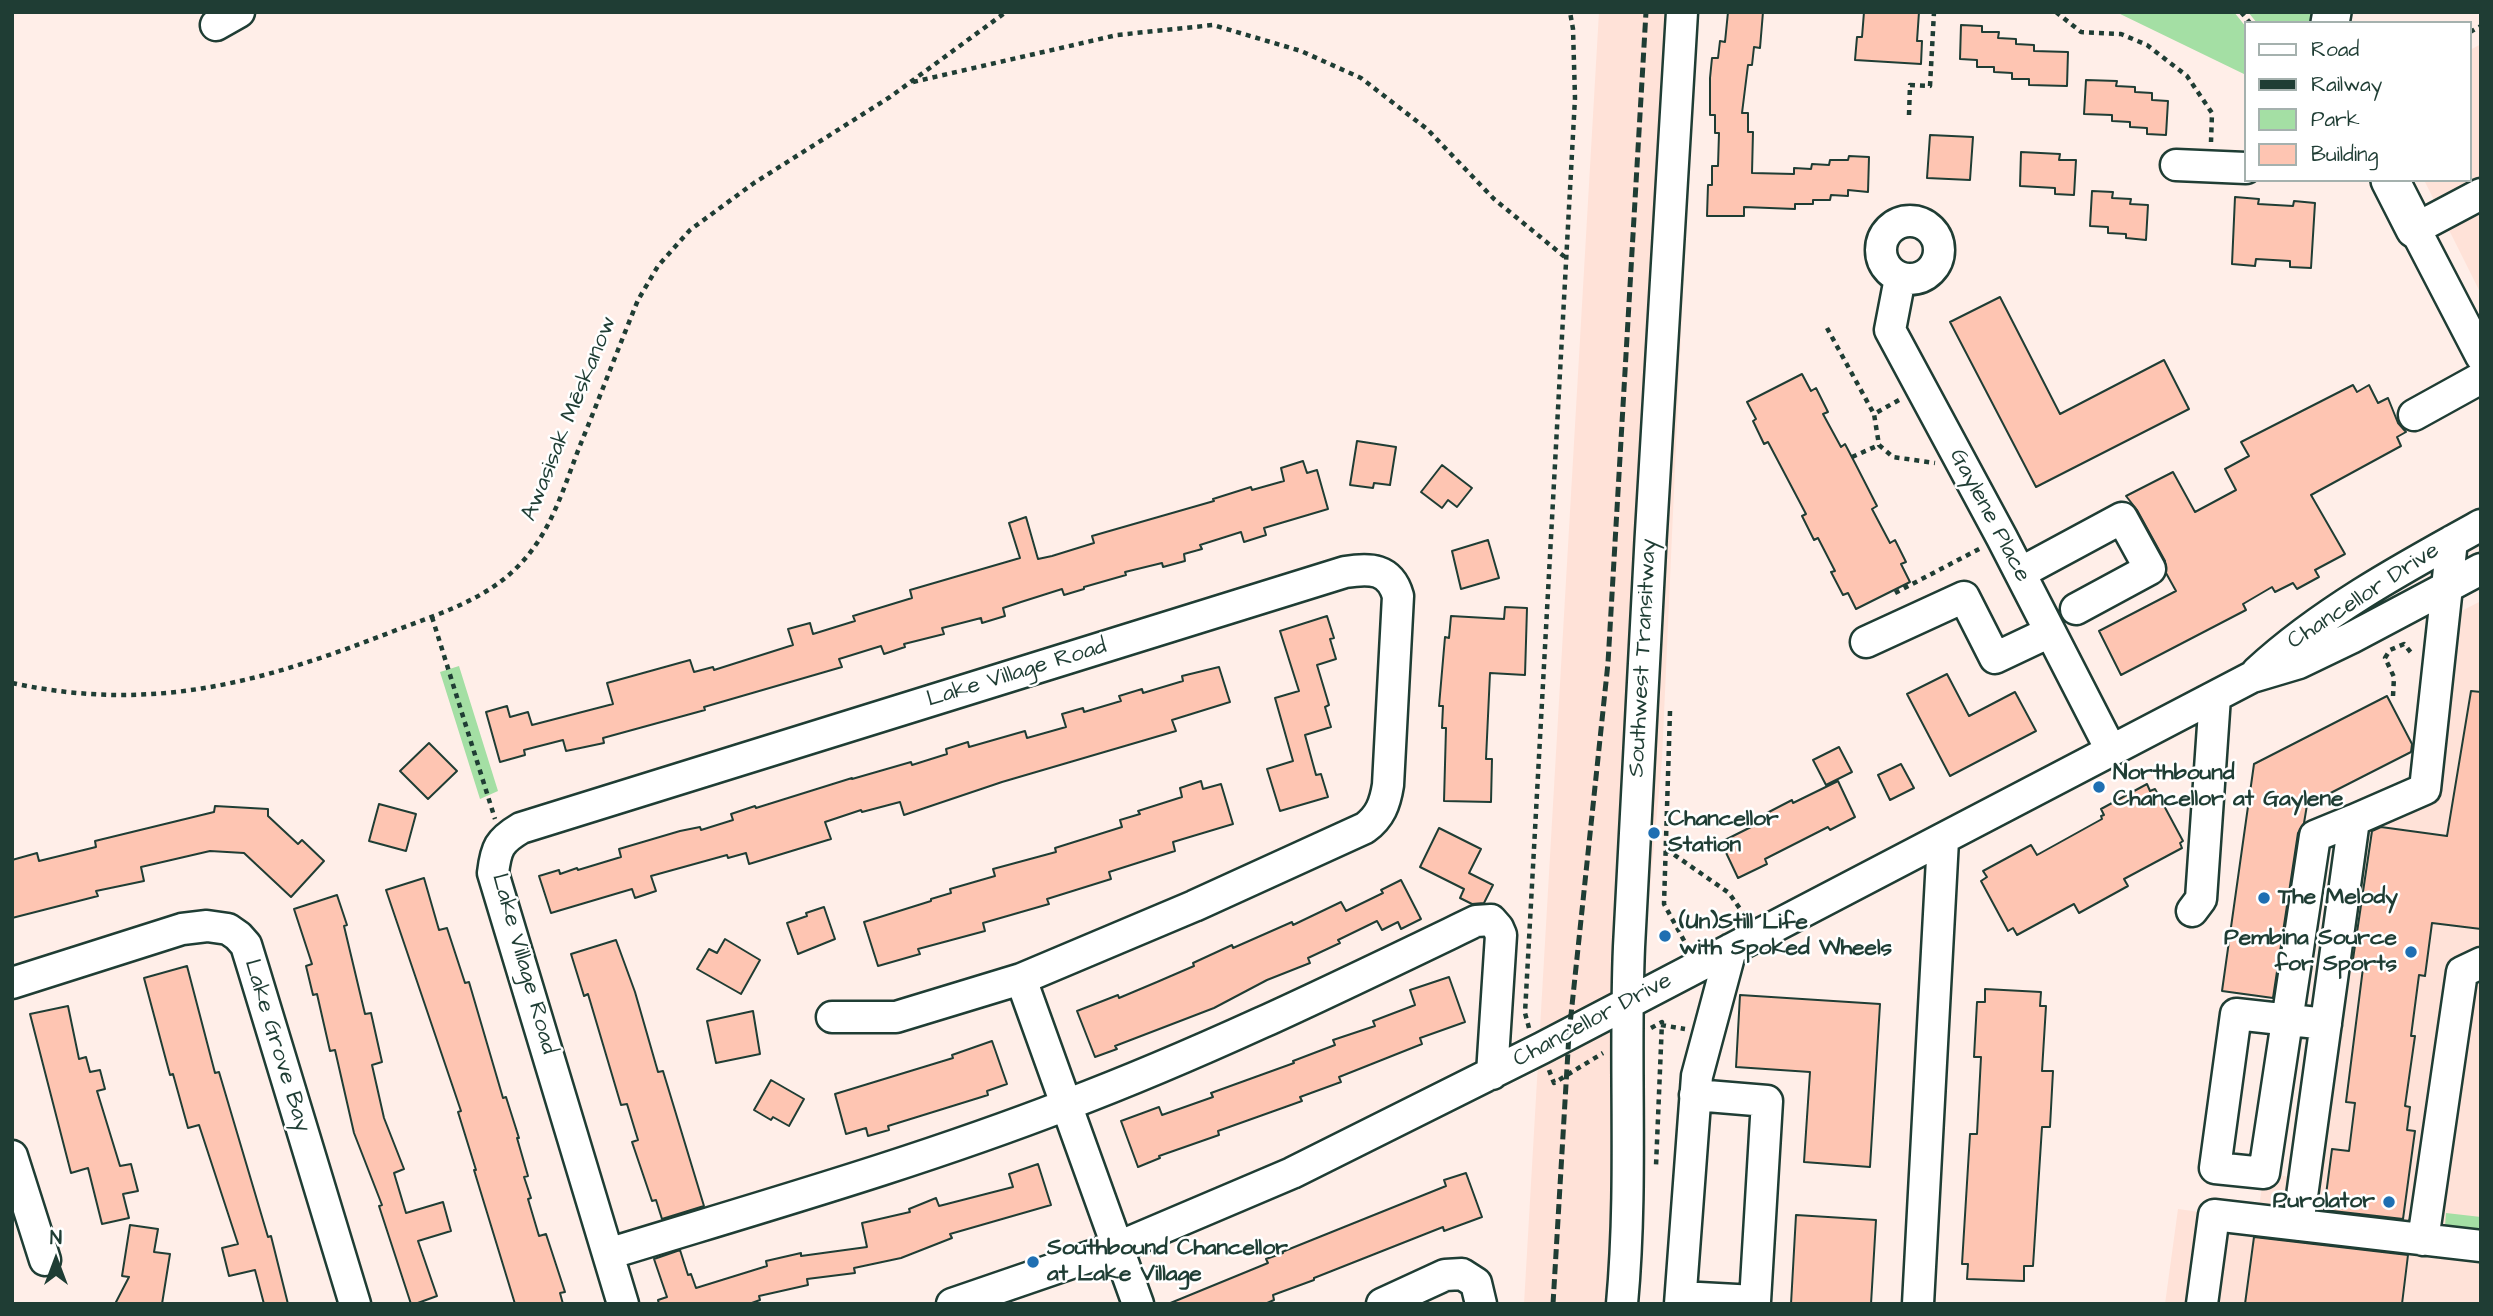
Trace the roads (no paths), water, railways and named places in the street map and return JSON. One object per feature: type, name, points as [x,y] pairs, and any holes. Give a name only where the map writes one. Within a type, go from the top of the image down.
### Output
[{"type":"main road","points":[[2391,182],[2415,229]]},
{"type":"street","name":"Southwest Transitway","points":[[1622,1304],[1627,1183],[1627,1003],[1645,615],[1682,12]]},
{"type":"street","points":[[2176,165],[2244,168]]},
{"type":"street","points":[[2481,194],[2415,229],[2481,356]]},
{"type":"street","name":"Gaylene Place","points":[[1900,278],[1890,330],[2002,538],[2111,751]]},
{"type":"street","points":[[2414,415],[2481,378]]},
{"type":"street","points":[[2020,573],[2123,518],[2150,569],[2076,609]]},
{"type":"street","name":"Chancellor Drive","points":[[2252,677],[2288,644],[2358,597],[2481,525]]},
{"type":"street","points":[[2326,1024],[2288,1020],[2236,1014],[2215,1168],[2264,1174],[2288,1020],[2315,835],[2425,789],[2452,541]]},
{"type":"street","name":"Lake Village Road","points":[[623,1304],[493,873],[495,854],[501,841],[521,828],[1345,572],[1368,568],[1394,583],[1398,596],[1388,785],[1381,811],[1373,822],[1194,906],[1021,979],[896,1017],[832,1017]]},
{"type":"street","name":"Chancellor Drive","points":[[952,1304],[1118,1247],[1292,1173],[1492,1074],[2252,677],[2299,663],[2481,569]]},
{"type":"street","points":[[1866,642],[1964,597],[1995,659],[2050,632]]},
{"type":"street","points":[[2192,911],[2202,899],[2215,697]]},
{"type":"street","points":[[2298,1225],[2354,820]]},
{"type":"street","points":[[1919,1304],[1943,840]]},
{"type":"street","points":[[608,1254],[876,1172],[1066,1105],[1285,1013],[1476,921],[1491,920],[1501,935],[1492,1074]]},
{"type":"street","name":"Lake Grove Bay","points":[[12,983],[182,929],[217,926],[229,929],[238,936],[246,946],[254,971],[355,1304]]},
{"type":"street","points":[[1695,1095],[1767,1101],[1755,1301],[1680,1301],[1695,1095],[1697,1076],[1731,949]]},
{"type":"street","points":[[2423,1240],[2462,972],[2481,963]]},
{"type":"street","points":[[1021,979],[1138,1304]]},
{"type":"street","points":[[12,1156],[45,1260]]},
{"type":"street","points":[[2236,1217],[2242,1171]]},
{"type":"street","points":[[2202,1304],[2214,1214],[2481,1245]]},
{"type":"street","points":[[1382,1304],[1445,1275],[1462,1274],[1476,1283],[1481,1304]]},
{"type":"railway","points":[[1553,1304],[1569,1034],[1608,663],[1646,12]]},
{"type":"place","name":"Northbound Chancellor at Gaylene","points":[[2099,787]]},
{"type":"place","name":"Chancellor Station","points":[[1654,833]]},
{"type":"place","name":"The Melody","points":[[2264,898]]},
{"type":"place","name":"(Un)Still Life with Spoked Wheels","points":[[1665,936]]},
{"type":"place","name":"Pembina Source for Sports","points":[[2411,952]]},
{"type":"place","name":"Purolator","points":[[2389,1202]]},
{"type":"place","name":"Southbound Chancellor at Lake Village","points":[[1033,1262]]}]
